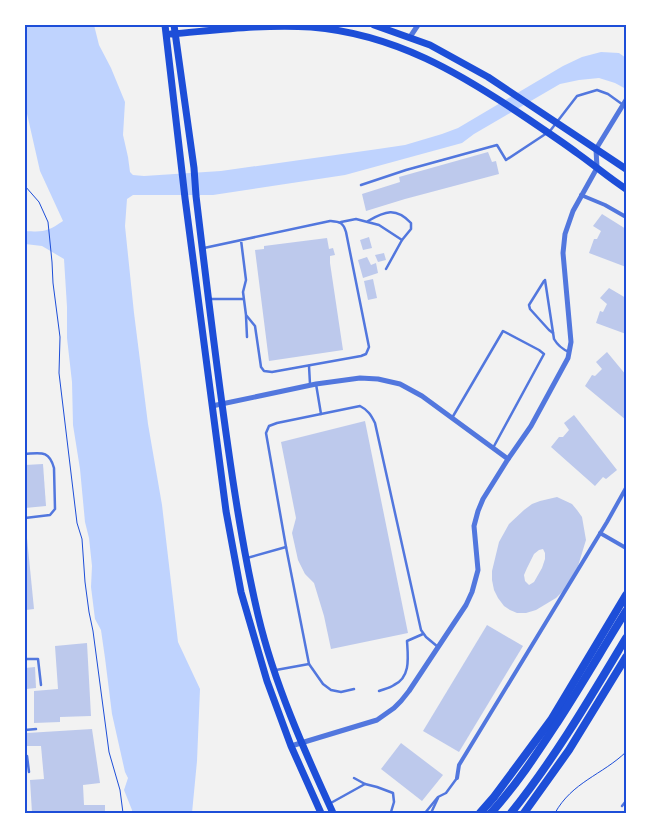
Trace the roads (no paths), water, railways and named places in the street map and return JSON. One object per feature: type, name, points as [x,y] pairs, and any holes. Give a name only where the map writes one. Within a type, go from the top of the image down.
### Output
[{"type":"main road","points":[[165,25],[185,198],[226,511],[241,592],[267,681],[291,746],[321,813]]},
{"type":"main road","points":[[174,25],[239,525],[258,616],[275,671],[302,743],[333,813]]},
{"type":"main road","points":[[374,25],[430,45],[488,77],[626,169]]},
{"type":"main road","points":[[166,35],[264,26],[310,27],[353,33],[388,43],[428,58],[482,89],[554,137],[626,189]]},
{"type":"main road","points":[[480,813],[551,720],[626,596]]},
{"type":"main road","points":[[491,813],[511,791],[532,761],[626,611]]},
{"type":"main road","points":[[510,813],[550,760],[626,638]]},
{"type":"main road","points":[[524,813],[569,750],[626,656]]},
{"type":"street","points":[[410,37],[418,25]]},
{"type":"street","points":[[291,746],[377,720],[402,701],[466,605],[478,570],[474,526],[478,511],[508,459],[531,426],[568,358],[572,342],[563,253],[565,234],[573,211],[597,168],[596,149],[626,100]]},
{"type":"street","points":[[581,195],[606,204],[626,218]]},
{"type":"street","points":[[212,406],[313,384],[360,378],[378,379],[400,384],[422,396],[508,459]]},
{"type":"street","points":[[457,778],[459,765],[626,488]]},
{"type":"street","points":[[600,533],[626,548]]},
{"type":"lane","points":[[361,185],[406,170],[497,145],[506,160],[550,131],[577,96],[590,91],[598,90],[608,94],[626,107]]},
{"type":"lane","points":[[368,222],[377,215],[396,212],[411,223],[411,229],[402,240],[386,269]]},
{"type":"lane","points":[[202,248],[330,220],[340,222],[356,219],[379,225],[402,240]]},
{"type":"lane","points":[[246,315],[255,326],[261,367],[264,371],[272,372],[309,366],[366,354],[369,347],[346,232],[340,222]]},
{"type":"lane","points":[[240,240],[246,280],[243,300],[247,337]]},
{"type":"lane","points":[[553,333],[530,309],[529,304],[545,280],[554,339],[562,349],[569,352]]},
{"type":"lane","points":[[209,299],[243,300]]},
{"type":"lane","points":[[452,418],[502,331],[539,350],[544,354],[493,448]]},
{"type":"lane","points":[[309,366],[321,414]]},
{"type":"lane","points":[[354,689],[341,692],[331,690],[323,684],[309,664],[266,433],[269,426],[360,406],[367,410],[375,423],[421,630],[438,647]]},
{"type":"lane","points":[[25,454],[42,453],[49,456],[54,468],[55,509],[50,515],[25,518]]},
{"type":"lane","points":[[246,558],[286,547]]},
{"type":"lane","points":[[379,690],[400,681],[408,665],[407,641],[424,634]]},
{"type":"lane","points":[[25,659],[38,659],[41,685]]},
{"type":"lane","points":[[275,671],[309,664]]},
{"type":"lane","points":[[25,730],[36,729]]},
{"type":"lane","points":[[25,756],[27,756],[29,772]]},
{"type":"lane","points":[[354,778],[365,784],[393,793],[394,802],[390,812],[396,813]]},
{"type":"lane","points":[[425,813],[438,797],[446,793],[457,778]]},
{"type":"lane","points":[[329,804],[365,784]]},
{"type":"lane","points":[[432,813],[438,797]]},
{"type":"lane","points":[[622,806],[626,801]]},
{"type":"water","points":[[25,25],[94,25],[99,45],[125,102],[123,135],[130,172],[133,175],[144,176],[221,171],[405,145],[458,128],[563,66],[582,57],[601,52],[619,53],[626,58],[626,89],[599,78],[560,84],[474,134],[462,143],[345,175],[213,195],[133,195],[127,199],[125,226],[134,313],[148,424],[162,505],[178,642],[200,689],[197,761],[192,813],[132,813],[124,790],[128,778],[112,714],[101,630],[95,619],[91,587],[92,566],[89,538],[85,522],[80,469],[73,425],[64,259],[42,246],[25,244],[25,231],[45,230],[63,221],[40,171],[25,105]]}]
